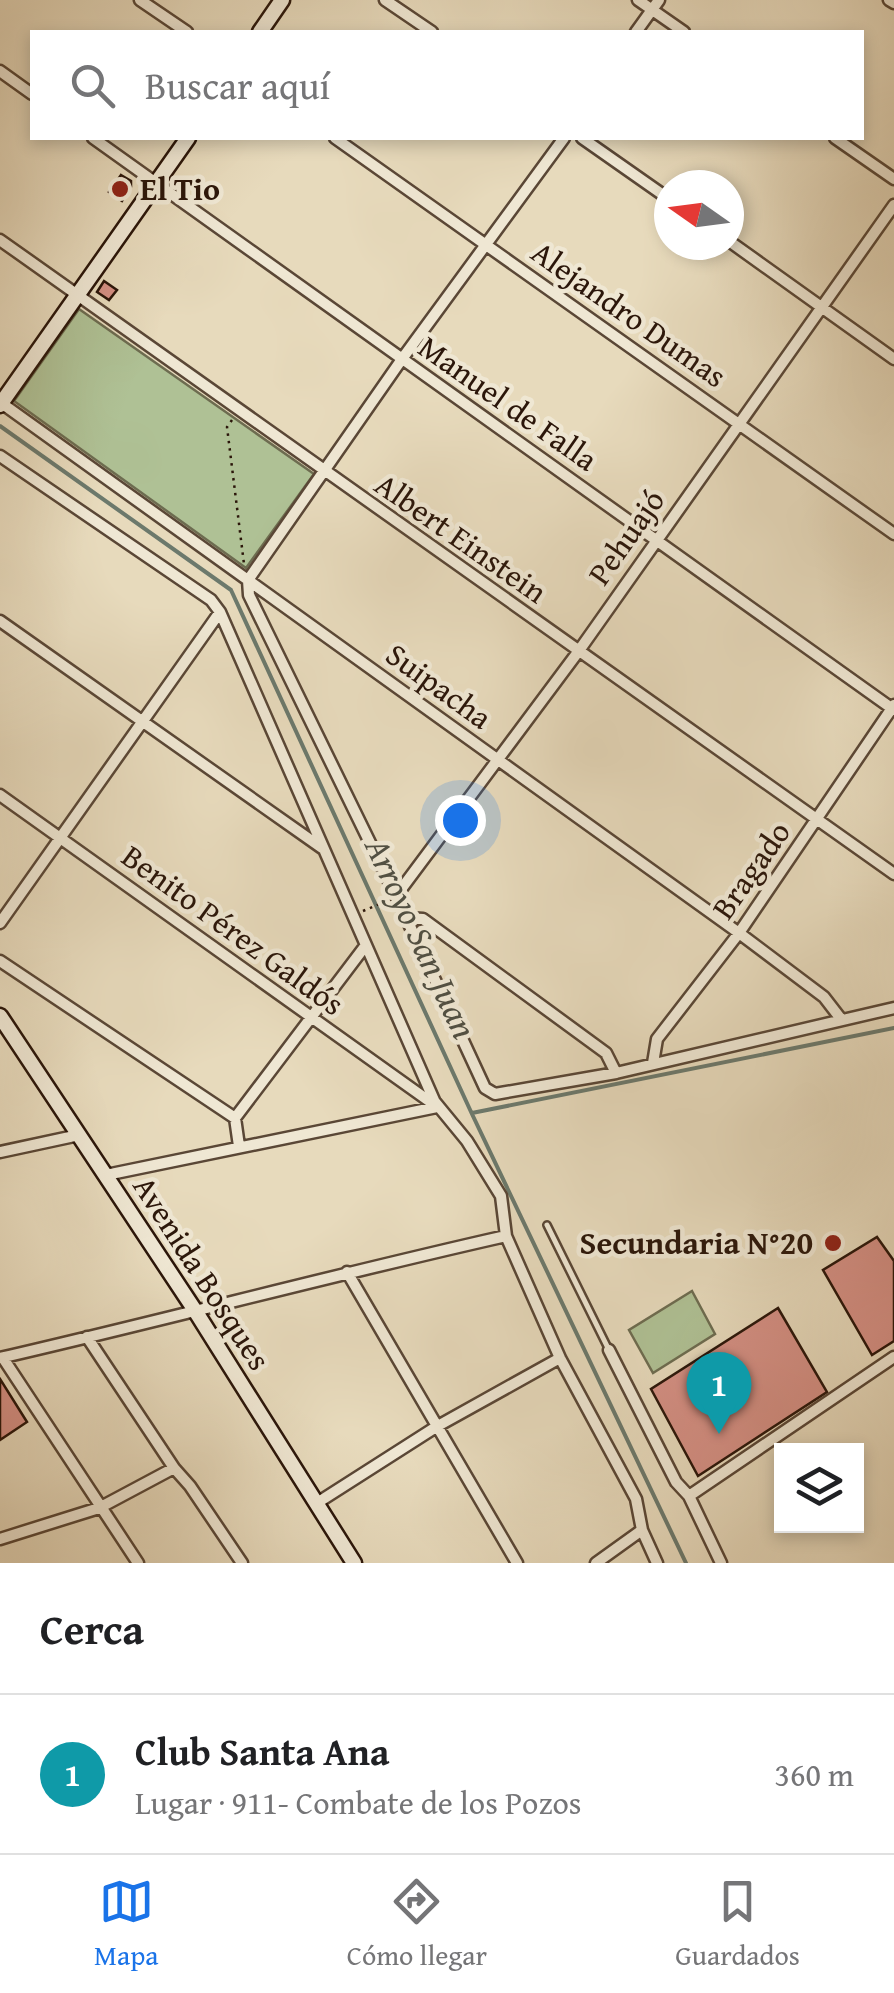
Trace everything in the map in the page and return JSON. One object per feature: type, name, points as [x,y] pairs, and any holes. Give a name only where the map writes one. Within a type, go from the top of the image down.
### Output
[{"type":"main road","points":[[261,30],[282,0]]},
{"type":"main road","points":[[1,403],[187,140]]},
{"type":"main road","name":"Avenida Bosques","points":[[0,1016],[196,1312],[354,1563]]},
{"type":"street","points":[[140,0],[183,30]]},
{"type":"street","points":[[385,0],[429,30]]},
{"type":"street","points":[[638,0],[655,5],[682,30]]},
{"type":"street","points":[[637,30],[655,5]]},
{"type":"street","points":[[0,71],[30,93]]},
{"type":"street","name":"Manuel de Falla","points":[[96,140],[893,708]]},
{"type":"street","name":"Alejandro Dumas","points":[[338,140],[894,534]]},
{"type":"street","points":[[563,140],[402,359],[248,580],[249,595],[485,1088],[495,1094],[616,1073],[894,1008]]},
{"type":"street","points":[[585,140],[654,188]]},
{"type":"street","points":[[838,140],[894,178]]},
{"type":"street","name":"Pehuajó","points":[[391,898],[578,652],[894,204]]},
{"type":"street","name":"Albert Einstein","points":[[0,240],[894,874]]},
{"type":"street","points":[[744,253],[894,359]]},
{"type":"street","name":"Suipacha","points":[[1,403],[824,996],[841,1019]]},
{"type":"street","points":[[0,456],[211,600],[220,612],[436,1105],[106,1175]]},
{"type":"street","points":[[0,923],[220,612]]},
{"type":"street","points":[[0,622],[324,849]]},
{"type":"street","name":"Bragado","points":[[653,1063],[658,1039],[738,934],[893,708]]},
{"type":"street","name":"Benito Pérez Galdós","points":[[0,795],[436,1105],[467,1141],[501,1196],[506,1236],[560,1358],[636,1499],[642,1530],[657,1563]]},
{"type":"street","points":[[406,918],[423,919],[606,1053],[616,1073]]},
{"type":"street","points":[[239,1146],[236,1118],[366,945]]},
{"type":"street","points":[[0,961],[236,1118]]},
{"type":"street","points":[[0,1152],[80,1135]]},
{"type":"street","points":[[138,1563],[2,1358],[506,1236]]},
{"type":"street","points":[[347,1272],[517,1563]]},
{"type":"street","points":[[87,1337],[242,1563]]},
{"type":"street","points":[[609,1350],[722,1563]]},
{"type":"street","points":[[317,1503],[436,1427],[560,1358]]},
{"type":"street","points":[[689,1496],[894,1358]]},
{"type":"street","points":[[0,1538],[99,1508],[174,1468]]},
{"type":"street","points":[[596,1563],[642,1530]]},
{"type":"lane","points":[[547,1225],[609,1350]]},
{"type":"path","points":[[238,411],[227,427],[239,546],[248,580]]},
{"type":"path","points":[[372,907],[391,898]]},
{"type":"green space","points":[[79,309],[314,474],[246,568],[14,401]]},
{"type":"green space","points":[[692,1291],[715,1334],[653,1373],[629,1330]]},
{"type":"building","name":"El Tio","points":[[121,175],[131,181],[122,201],[109,192]]},
{"type":"building","points":[[104,281],[117,290],[109,300],[97,292]]},
{"type":"building","points":[[877,1237],[894,1261],[894,1341],[872,1355],[823,1270]]},
{"type":"building","points":[[778,1308],[827,1392],[698,1476],[651,1389]]},
{"type":"building","points":[[0,1379],[27,1422],[0,1440]]},
{"type":"waterway","name":"Arroyo San Juan","points":[[0,426],[231,590],[472,1114],[686,1563]]},
{"type":"waterway","points":[[472,1113],[894,1028]]},
{"type":"place","name":"El Tio","points":[[120,189]]},
{"type":"place","name":"Secundaria N°20","points":[[833,1243]]},
{"type":"place","name":"Club Santa Ana","points":[[719,1434]]}]
